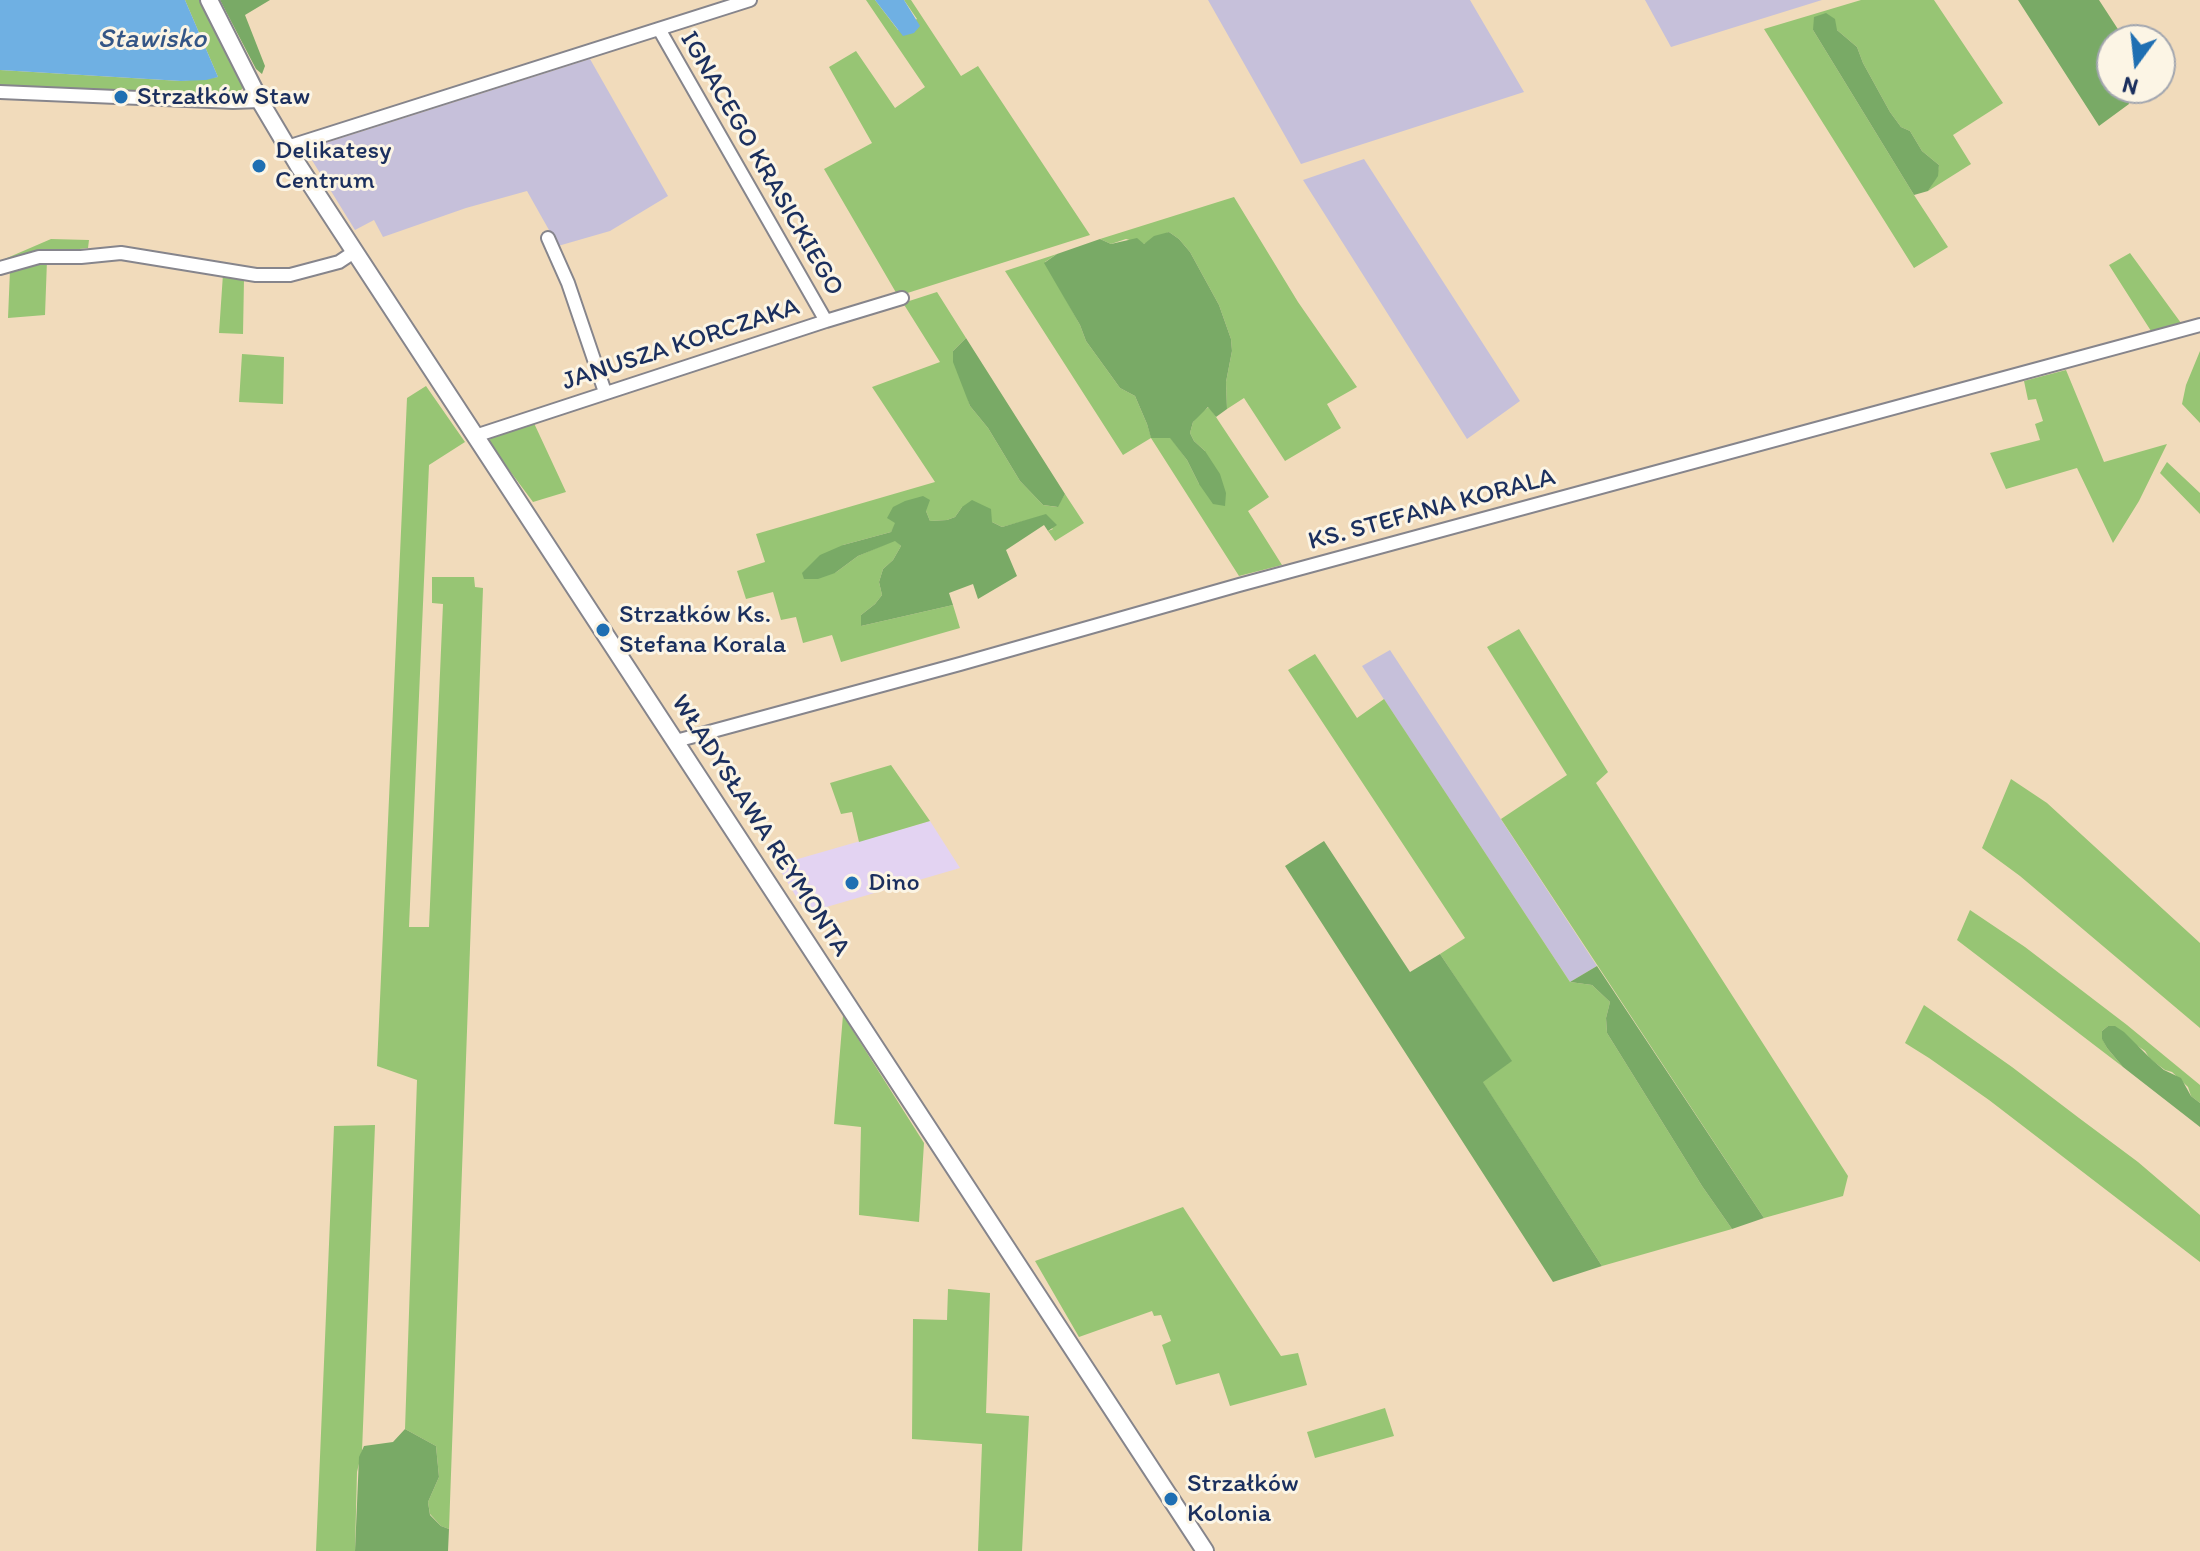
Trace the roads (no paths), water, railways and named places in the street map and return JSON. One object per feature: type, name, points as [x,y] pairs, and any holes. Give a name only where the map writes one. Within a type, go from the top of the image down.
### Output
[{"type":"street","name":"WŁADYSŁAWA REYMONTA","points":[[209,0],[260,101],[354,252],[1205,1551]]},
{"type":"street","points":[[287,147],[750,0]]},
{"type":"street","name":"IGNACEGO KRASICKIEGO","points":[[659,29],[826,321]]},
{"type":"street","points":[[0,92],[260,101]]},
{"type":"street","points":[[548,238],[568,283],[605,392]]},
{"type":"street","points":[[0,268],[39,257],[121,253],[256,275],[290,275],[339,262],[354,252]]},
{"type":"street","name":"JANUSZA KORCZAKA","points":[[475,436],[902,298]]},
{"type":"street","name":"KS. STEFANA KORALA","points":[[676,741],[2200,325]]},
{"type":"water","name":"Stawisko","points":[[0,0],[185,0],[218,77],[181,81],[0,70]]},
{"type":"water","points":[[875,0],[904,0],[920,26],[914,33],[903,36]]},
{"type":"place","name":"Strzałków Staw","points":[[121,97]]},
{"type":"place","name":"Delikatesy Centrum","points":[[259,166]]},
{"type":"place","name":"Strzałków Ks. Stefana Korala","points":[[603,630]]},
{"type":"place","name":"Dino","points":[[852,883]]},
{"type":"place","name":"Strzałków Kolonia","points":[[1171,1499]]}]
